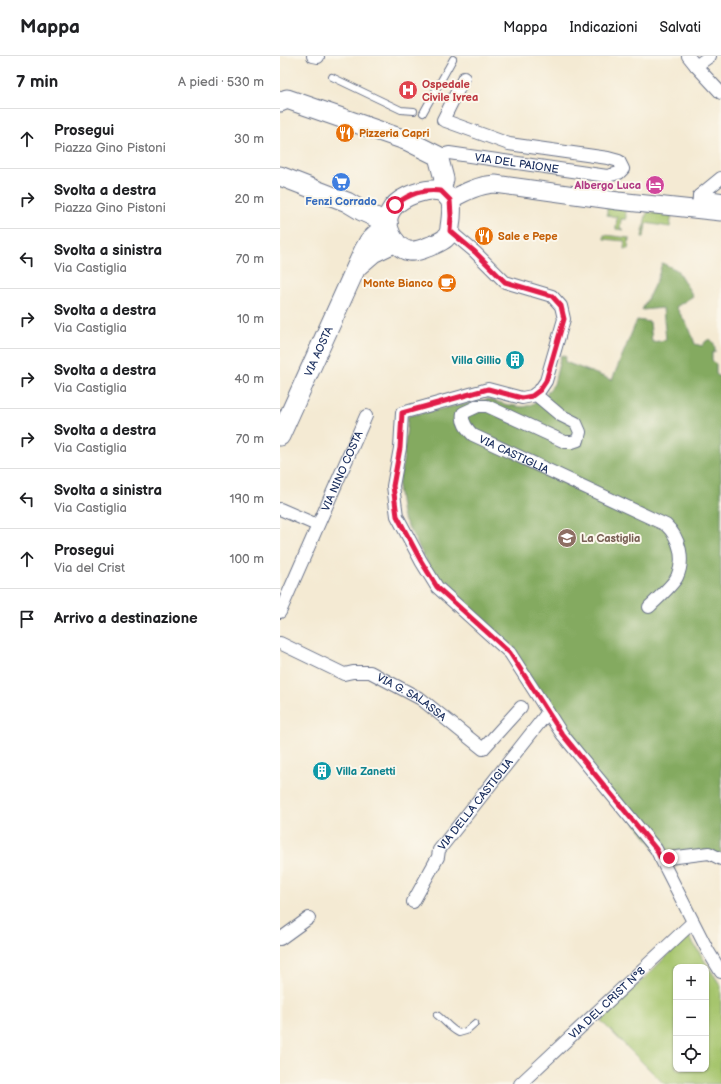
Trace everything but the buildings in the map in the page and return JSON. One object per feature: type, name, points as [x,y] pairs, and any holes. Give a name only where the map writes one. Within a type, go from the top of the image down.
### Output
[{"type":"main road","points":[[280,102],[287,99],[408,141],[438,156],[444,179],[446,195],[451,216],[450,231],[448,236],[441,242],[418,250],[410,251],[403,249],[390,233],[388,223],[389,212],[402,199],[424,190],[446,195],[483,184],[495,184],[618,201],[699,202],[721,212]]},
{"type":"main road","points":[[280,176],[347,202],[388,223]]},
{"type":"main road","points":[[362,211],[368,221],[370,232],[369,241]]},
{"type":"main road","name":"VIA AOSTA","points":[[280,436],[369,241],[388,223]]},
{"type":"main road","name":"VIA AOSTA","points":[[358,266],[373,253],[396,242]]},
{"type":"street","points":[[688,56],[721,92]]},
{"type":"street","points":[[696,66],[710,56]]},
{"type":"street","name":"VIA DEL PAIONE","points":[[438,156],[449,153],[607,176],[619,173],[623,169],[619,161],[608,158],[509,144],[443,120],[464,78]]},
{"type":"street","points":[[699,202],[721,178]]},
{"type":"street","points":[[699,202],[721,199]]},
{"type":"street","points":[[450,231],[475,252],[505,282],[552,296],[561,306],[564,319],[546,381],[540,390],[532,396],[522,398],[488,389],[402,413],[400,448],[393,486],[397,516],[437,587],[510,653],[562,734],[656,849],[708,951],[721,972]]},
{"type":"street","name":"VIA CASTIGLIA","points":[[535,394],[560,415],[576,423],[580,432],[578,440],[565,442],[487,406],[478,406],[463,413],[463,422],[473,435],[666,525],[672,530],[681,554],[677,578],[650,607]]},
{"type":"street","name":"VIA NINO COSTA","points":[[280,612],[366,416]]},
{"type":"street","points":[[280,509],[317,525]]},
{"type":"street","name":"VIA G. SALASSA","points":[[280,643],[344,674],[353,672],[370,672],[421,699],[483,749],[521,707]]},
{"type":"street","name":"VIA DELLA CASTIGLIA","points":[[413,902],[438,857],[439,850],[548,712]]},
{"type":"street","points":[[660,857],[669,858],[709,853],[721,859]]},
{"type":"street","points":[[280,939],[309,918]]},
{"type":"street","name":"VIA DEL CRIST N°8","points":[[520,1084],[693,922]]},
{"type":"lane","points":[[423,113],[453,59]]},
{"type":"lane","points":[[332,77],[401,110],[414,111]]},
{"type":"lane","points":[[437,1015],[446,1022],[452,1030],[459,1033],[466,1031],[475,1023]]},
{"type":"green space","points":[[607,206],[623,208],[626,219],[621,219],[620,228],[624,230],[616,229],[617,217],[607,215]]},
{"type":"green space","points":[[648,212],[672,213],[670,227],[646,223],[644,237],[642,237],[646,215]]},
{"type":"green space","points":[[604,235],[629,238],[628,249],[624,249],[625,241],[604,239]]},
{"type":"green space","name":"La Castiglia","points":[[662,263],[677,270],[693,296],[676,307],[690,330],[695,344],[702,346],[710,339],[713,342],[715,352],[712,353],[712,360],[716,364],[716,374],[721,378],[721,854],[661,856],[564,733],[511,651],[439,585],[402,515],[398,486],[403,462],[408,416],[488,399],[508,405],[523,407],[530,405],[542,399],[554,384],[561,355],[566,357],[565,362],[612,380],[637,320],[650,322],[652,342],[666,340],[663,308],[642,310],[658,277]]},
{"type":"green space","points":[[688,935],[707,964],[673,964],[673,1072],[709,1072],[709,967],[721,986],[721,1084],[664,1084],[601,1021]]},
{"type":"place","name":"Ospedale Civile Ivrea","points":[[408,90]]},
{"type":"place","name":"Pizzeria Capri","points":[[345,133]]},
{"type":"place","name":"Fenzi Corrado","points":[[341,182]]},
{"type":"place","name":"Albergo Luca","points":[[655,185]]},
{"type":"place","name":"Sale e Pepe","points":[[484,236]]},
{"type":"place","name":"Monte Bianco","points":[[447,283]]},
{"type":"place","name":"Villa Gillio","points":[[515,360]]},
{"type":"place","name":"La Castiglia","points":[[567,538]]},
{"type":"place","name":"Villa Zanetti","points":[[322,771]]},
{"type":"route","points":[[395,205],[402,199],[424,190],[441,191],[450,200],[450,231],[475,252],[505,282],[552,296],[561,306],[564,319],[546,381],[540,390],[532,396],[522,398],[488,389],[402,413],[400,448],[393,486],[397,516],[437,587],[510,653],[562,734],[656,849],[660,857],[669,858]]}]
